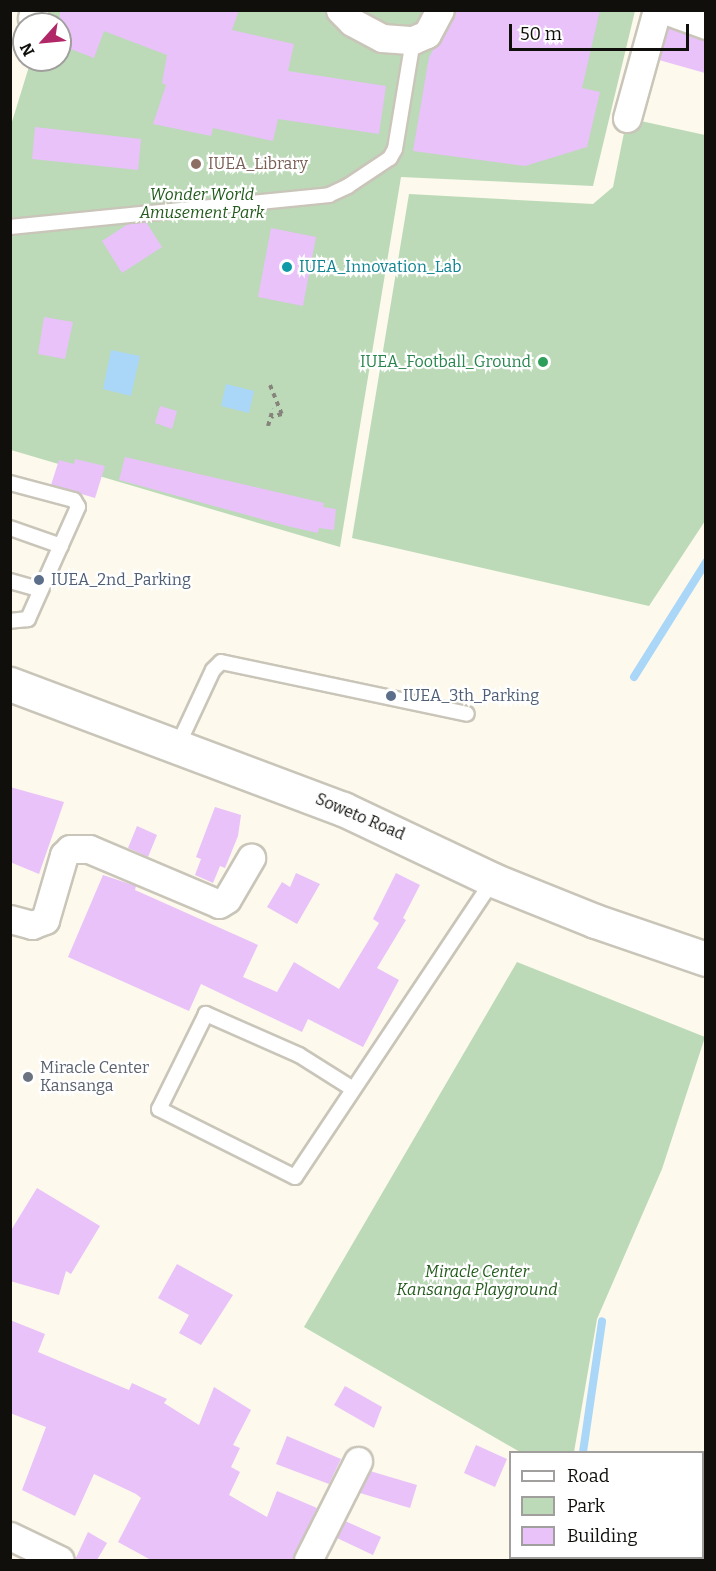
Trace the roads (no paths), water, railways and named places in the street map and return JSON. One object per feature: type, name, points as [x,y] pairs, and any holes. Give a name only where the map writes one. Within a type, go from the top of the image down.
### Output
[{"type":"street","points":[[340,10],[352,22],[382,38],[413,40],[427,34],[440,10]]},
{"type":"street","points":[[627,118],[657,10]]},
{"type":"street","points":[[665,10],[705,25]]},
{"type":"street","name":"Soweto Road","points":[[10,684],[178,745],[354,814],[493,880],[595,921],[705,959]]},
{"type":"street","points":[[10,919],[32,925],[45,920],[64,855],[70,849],[89,849],[219,904],[227,899],[250,858]]},
{"type":"street","points":[[308,1560],[358,1461]]},
{"type":"street","points":[[10,1536],[60,1560]]},
{"type":"lane","points":[[10,227],[329,195],[348,186],[390,158],[395,149],[413,40]]},
{"type":"lane","points":[[10,483],[74,500],[78,507],[28,619],[10,621]]},
{"type":"lane","points":[[10,528],[61,546]]},
{"type":"lane","points":[[10,580],[41,590]]},
{"type":"lane","points":[[178,745],[213,670],[221,662],[467,714]]},
{"type":"lane","points":[[353,1089],[299,1054],[206,1014],[159,1109],[295,1177],[493,880]]},
{"type":"water","points":[[111,350],[140,356],[131,396],[103,389]]},
{"type":"water","points":[[226,384],[254,391],[249,413],[221,406]]},
{"type":"waterway","points":[[634,677],[706,562]]},
{"type":"waterway","points":[[583,1451],[602,1321]]},
{"type":"place","name":"IUEA_Library","points":[[196,164]]},
{"type":"place","name":"IUEA_Innovation_Lab","points":[[287,267]]},
{"type":"place","name":"IUEA_Football_Ground","points":[[543,362]]},
{"type":"place","name":"IUEA_2nd_Parking","points":[[39,580]]},
{"type":"place","name":"IUEA_3th_Parking","points":[[391,696]]},
{"type":"place","name":"Miracle Center Kansanga","points":[[28,1077]]},
{"type":"park label","name":"Wonder World Amusement Park","points":[[202,204]]},
{"type":"park label","name":"Miracle Center Kansanga Playground","points":[[477,1281]]}]
